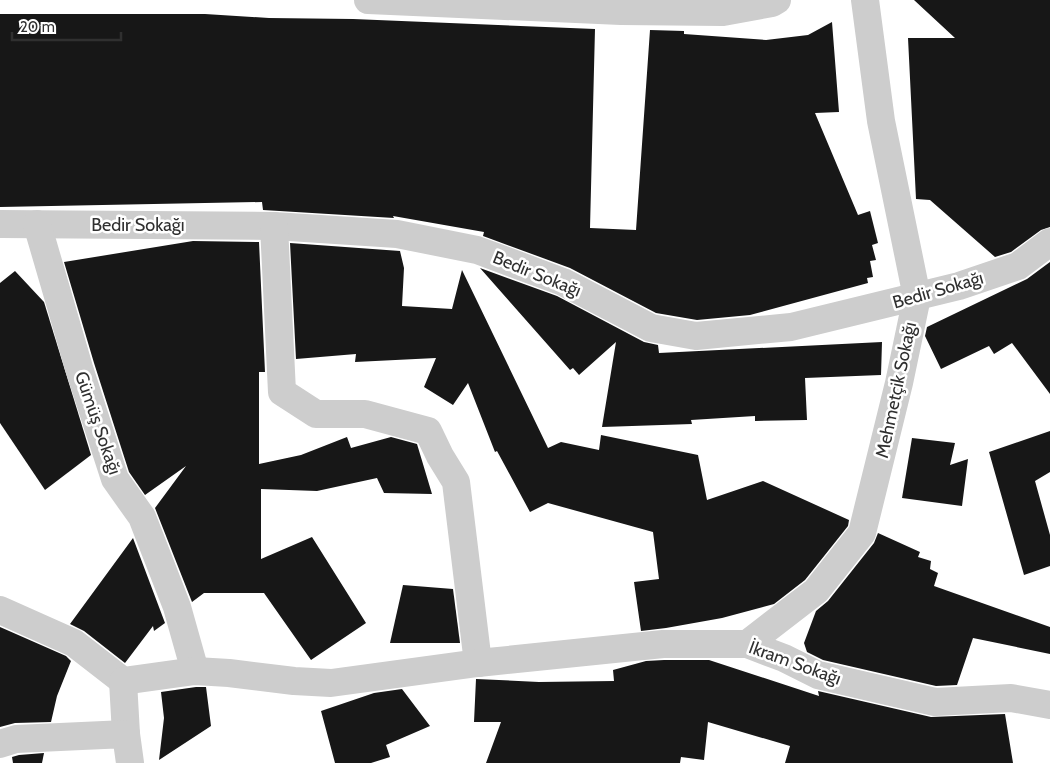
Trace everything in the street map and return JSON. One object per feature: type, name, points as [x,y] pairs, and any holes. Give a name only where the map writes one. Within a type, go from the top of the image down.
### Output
[{"type":"street","points":[[368,0],[475,2],[622,10],[723,12],[772,3],[777,0]]},
{"type":"street","name":"Mehmetçik Sokağı","points":[[748,644],[816,591],[862,533],[899,383],[917,296],[881,121],[865,0]]},
{"type":"street","name":"Bedir Sokağı","points":[[0,224],[274,226],[397,234],[477,250],[562,282],[651,328],[696,336],[791,327],[959,286],[1018,266],[1050,242]]},
{"type":"street","name":"Gümüş Sokağı","points":[[36,224],[79,368],[115,479],[142,517],[177,607],[194,671]]},
{"type":"street","points":[[274,226],[282,392],[316,414],[365,414],[428,431],[440,456],[456,482],[478,663]]},
{"type":"street","points":[[0,610],[74,643],[123,681],[126,734],[130,763]]},
{"type":"street","name":"İkram Sokağı","points":[[123,681],[194,671],[331,683],[478,663],[663,644],[748,644],[784,658],[818,675],[935,702],[1011,698],[1050,705]]},
{"type":"street","points":[[0,744],[16,739],[126,734]]},
{"type":"building","points":[[914,0],[1050,0],[1050,227],[1041,230],[1011,252],[995,257],[930,200],[916,199],[908,38],[955,38]]},
{"type":"building","points":[[0,14],[205,14],[269,18],[353,19],[595,29],[590,228],[636,230],[650,30],[684,31],[684,34],[766,40],[808,35],[832,22],[839,112],[815,113],[858,215],[870,211],[878,243],[872,245],[876,260],[870,261],[873,277],[867,278],[868,283],[750,315],[697,320],[656,313],[570,268],[483,236],[484,232],[393,216],[394,218],[263,210],[262,202],[0,207]]},
{"type":"building","points":[[193,241],[259,242],[265,372],[259,372],[259,464],[301,455],[347,437],[351,448],[391,437],[417,444],[432,494],[384,493],[377,478],[317,491],[261,489],[261,559],[312,537],[366,623],[311,660],[264,593],[204,593],[192,602],[155,508],[186,466],[145,495],[129,472],[64,262]]},
{"type":"building","points":[[290,243],[400,251],[404,268],[402,306],[452,309],[462,270],[548,448],[561,442],[599,450],[601,435],[698,455],[707,500],[763,481],[849,520],[848,526],[805,580],[774,604],[722,618],[641,631],[634,582],[659,579],[653,532],[548,503],[530,512],[497,451],[495,452],[468,383],[453,405],[424,387],[436,358],[355,362],[356,354],[296,359]]},
{"type":"building","points":[[1050,262],[1050,394],[1012,343],[994,354],[989,346],[941,369],[925,336],[927,327],[1027,279]]},
{"type":"building","points":[[480,268],[557,296],[644,342],[658,345],[659,353],[882,342],[881,375],[805,378],[807,420],[755,421],[755,416],[691,420],[692,424],[602,427],[616,342],[579,375],[573,368],[570,370]]},
{"type":"building","points":[[15,271],[44,302],[91,455],[45,490],[0,423],[0,283]]},
{"type":"building","points":[[1050,431],[1050,472],[1035,481],[1050,535],[1050,566],[1024,575],[989,452]]},
{"type":"building","points":[[912,438],[955,443],[950,465],[968,459],[962,506],[902,498]]},
{"type":"building","points":[[878,533],[920,552],[918,557],[931,561],[930,569],[938,573],[934,586],[1050,627],[1050,654],[973,638],[957,685],[936,686],[823,660],[807,652],[804,643],[816,611],[828,601],[874,543]]},
{"type":"building","points":[[133,538],[165,623],[154,631],[153,626],[125,663],[84,631],[70,624]]},
{"type":"building","points":[[403,585],[453,589],[460,643],[390,643]]},
{"type":"building","points":[[0,627],[66,656],[71,661],[57,696],[51,722],[15,723],[0,727]]},
{"type":"building","points":[[709,660],[819,696],[818,691],[931,717],[1005,714],[1013,763],[785,763],[790,746],[708,722],[704,760],[681,757],[680,763],[486,763],[501,722],[474,722],[476,679],[539,682],[614,681],[613,670],[646,661]]},
{"type":"building","points":[[206,687],[211,726],[159,760],[164,718],[161,692]]},
{"type":"building","points":[[402,689],[430,726],[386,745],[390,757],[371,763],[335,763],[321,711],[374,693]]},
{"type":"building","points":[[44,753],[42,763],[13,763],[12,757]]}]
